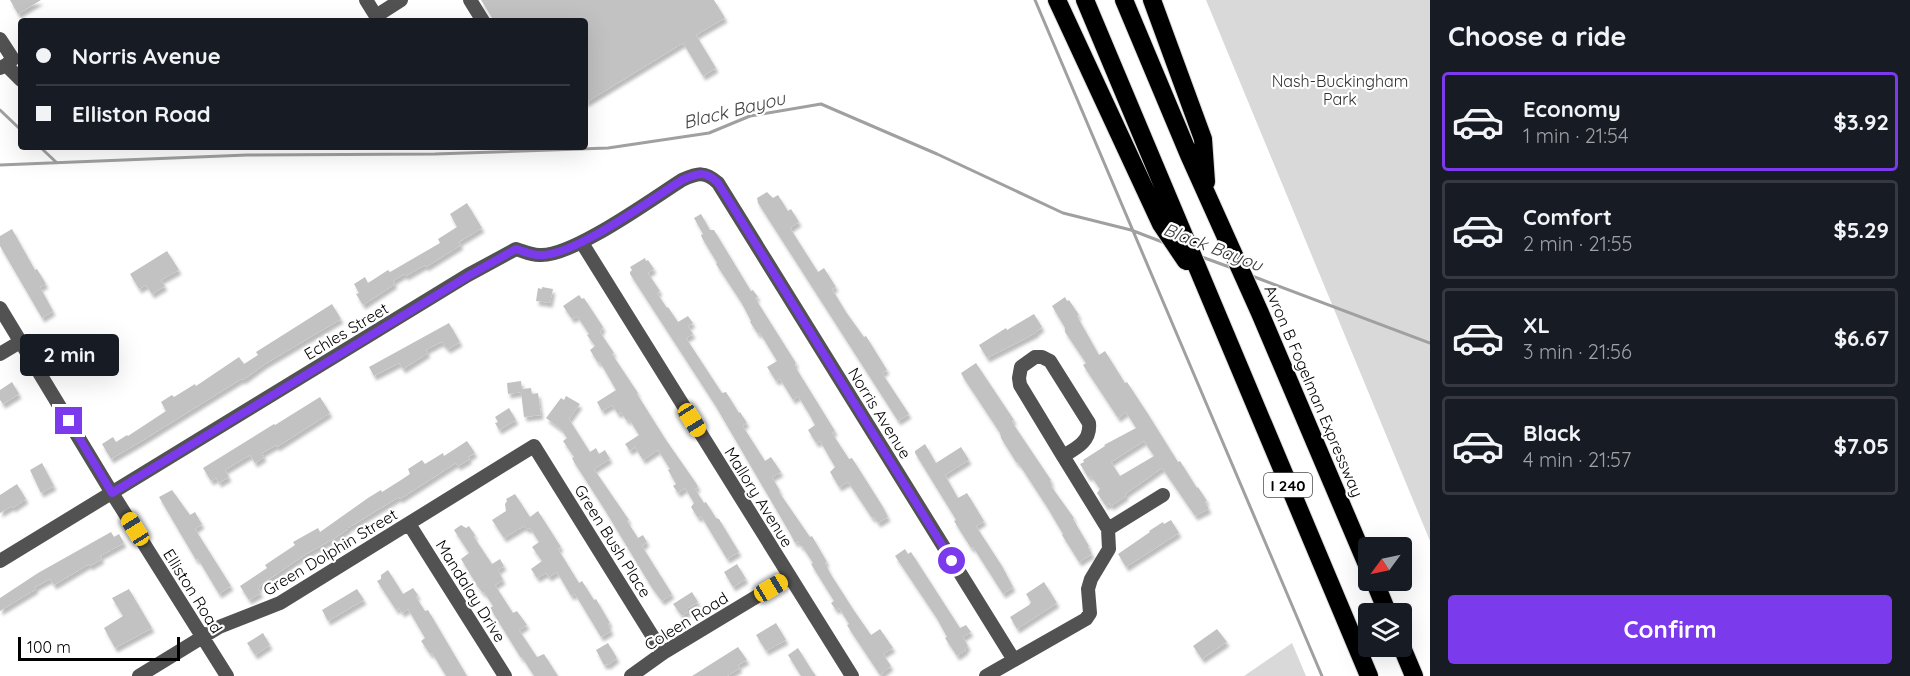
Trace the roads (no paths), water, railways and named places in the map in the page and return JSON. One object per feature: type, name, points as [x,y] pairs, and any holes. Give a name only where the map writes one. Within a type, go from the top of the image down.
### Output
[{"type":"highway","points":[[1057,0],[1161,224],[1208,294]]},
{"type":"highway","name":"I 240","points":[[1085,0],[1369,676]]},
{"type":"highway","name":"Avron B Fogelman Expressway","points":[[1124,0],[1358,543]]},
{"type":"highway","points":[[1152,0],[1203,139],[1207,193]]},
{"type":"highway","points":[[1406,657],[1414,676]]},
{"type":"street","points":[[366,0],[377,18],[400,0]]},
{"type":"street","points":[[470,0],[481,18]]},
{"type":"street","points":[[0,39],[13,59],[3,67],[18,78]]},
{"type":"street","name":"Echles Street","points":[[0,561],[516,249],[539,255],[558,253],[582,243],[682,180],[696,174],[710,175],[718,183]]},
{"type":"street","name":"Norris Avenue","points":[[718,183],[1014,660]]},
{"type":"street","name":"Mallory Avenue","points":[[582,243],[852,676]]},
{"type":"street","name":"Elliston Road","points":[[0,308],[112,493],[227,676]]},
{"type":"street","points":[[0,354],[21,342]]},
{"type":"street","points":[[986,676],[1086,619],[1090,613],[1088,589],[1091,579],[1109,549],[1108,529],[1063,456],[1020,385],[1021,367],[1035,357],[1042,357],[1050,361],[1089,423],[1089,435],[1086,439],[1063,456]]},
{"type":"street","name":"Green Dolphin Street","points":[[139,676],[226,624],[280,603],[534,446]]},
{"type":"street","name":"Green Bush Place","points":[[534,446],[663,654]]},
{"type":"street","points":[[1108,529],[1163,495]]},
{"type":"street","name":"Mandalay Drive","points":[[409,524],[506,676]]},
{"type":"street","name":"Coleen Road","points":[[632,676],[663,654],[789,577]]},
{"type":"waterway","points":[[1035,0],[1322,676]]},
{"type":"waterway","name":"Black Bayou","points":[[588,149],[608,148],[709,133],[750,116],[821,104],[937,154],[1063,213],[1131,230],[1165,243]]},
{"type":"waterway","points":[[0,110],[18,127]]},
{"type":"waterway","points":[[43,150],[56,162]]},
{"type":"waterway","name":"Black Bayou","points":[[0,165],[247,155],[435,154],[550,150]]},
{"type":"waterway","name":"Black Bayou","points":[[1202,257],[1232,268]]},
{"type":"waterway","name":"Black Bayou","points":[[1252,276],[1430,343]]},
{"type":"park label","name":"Nash-Buckingham Park","points":[[1340,90]]}]
